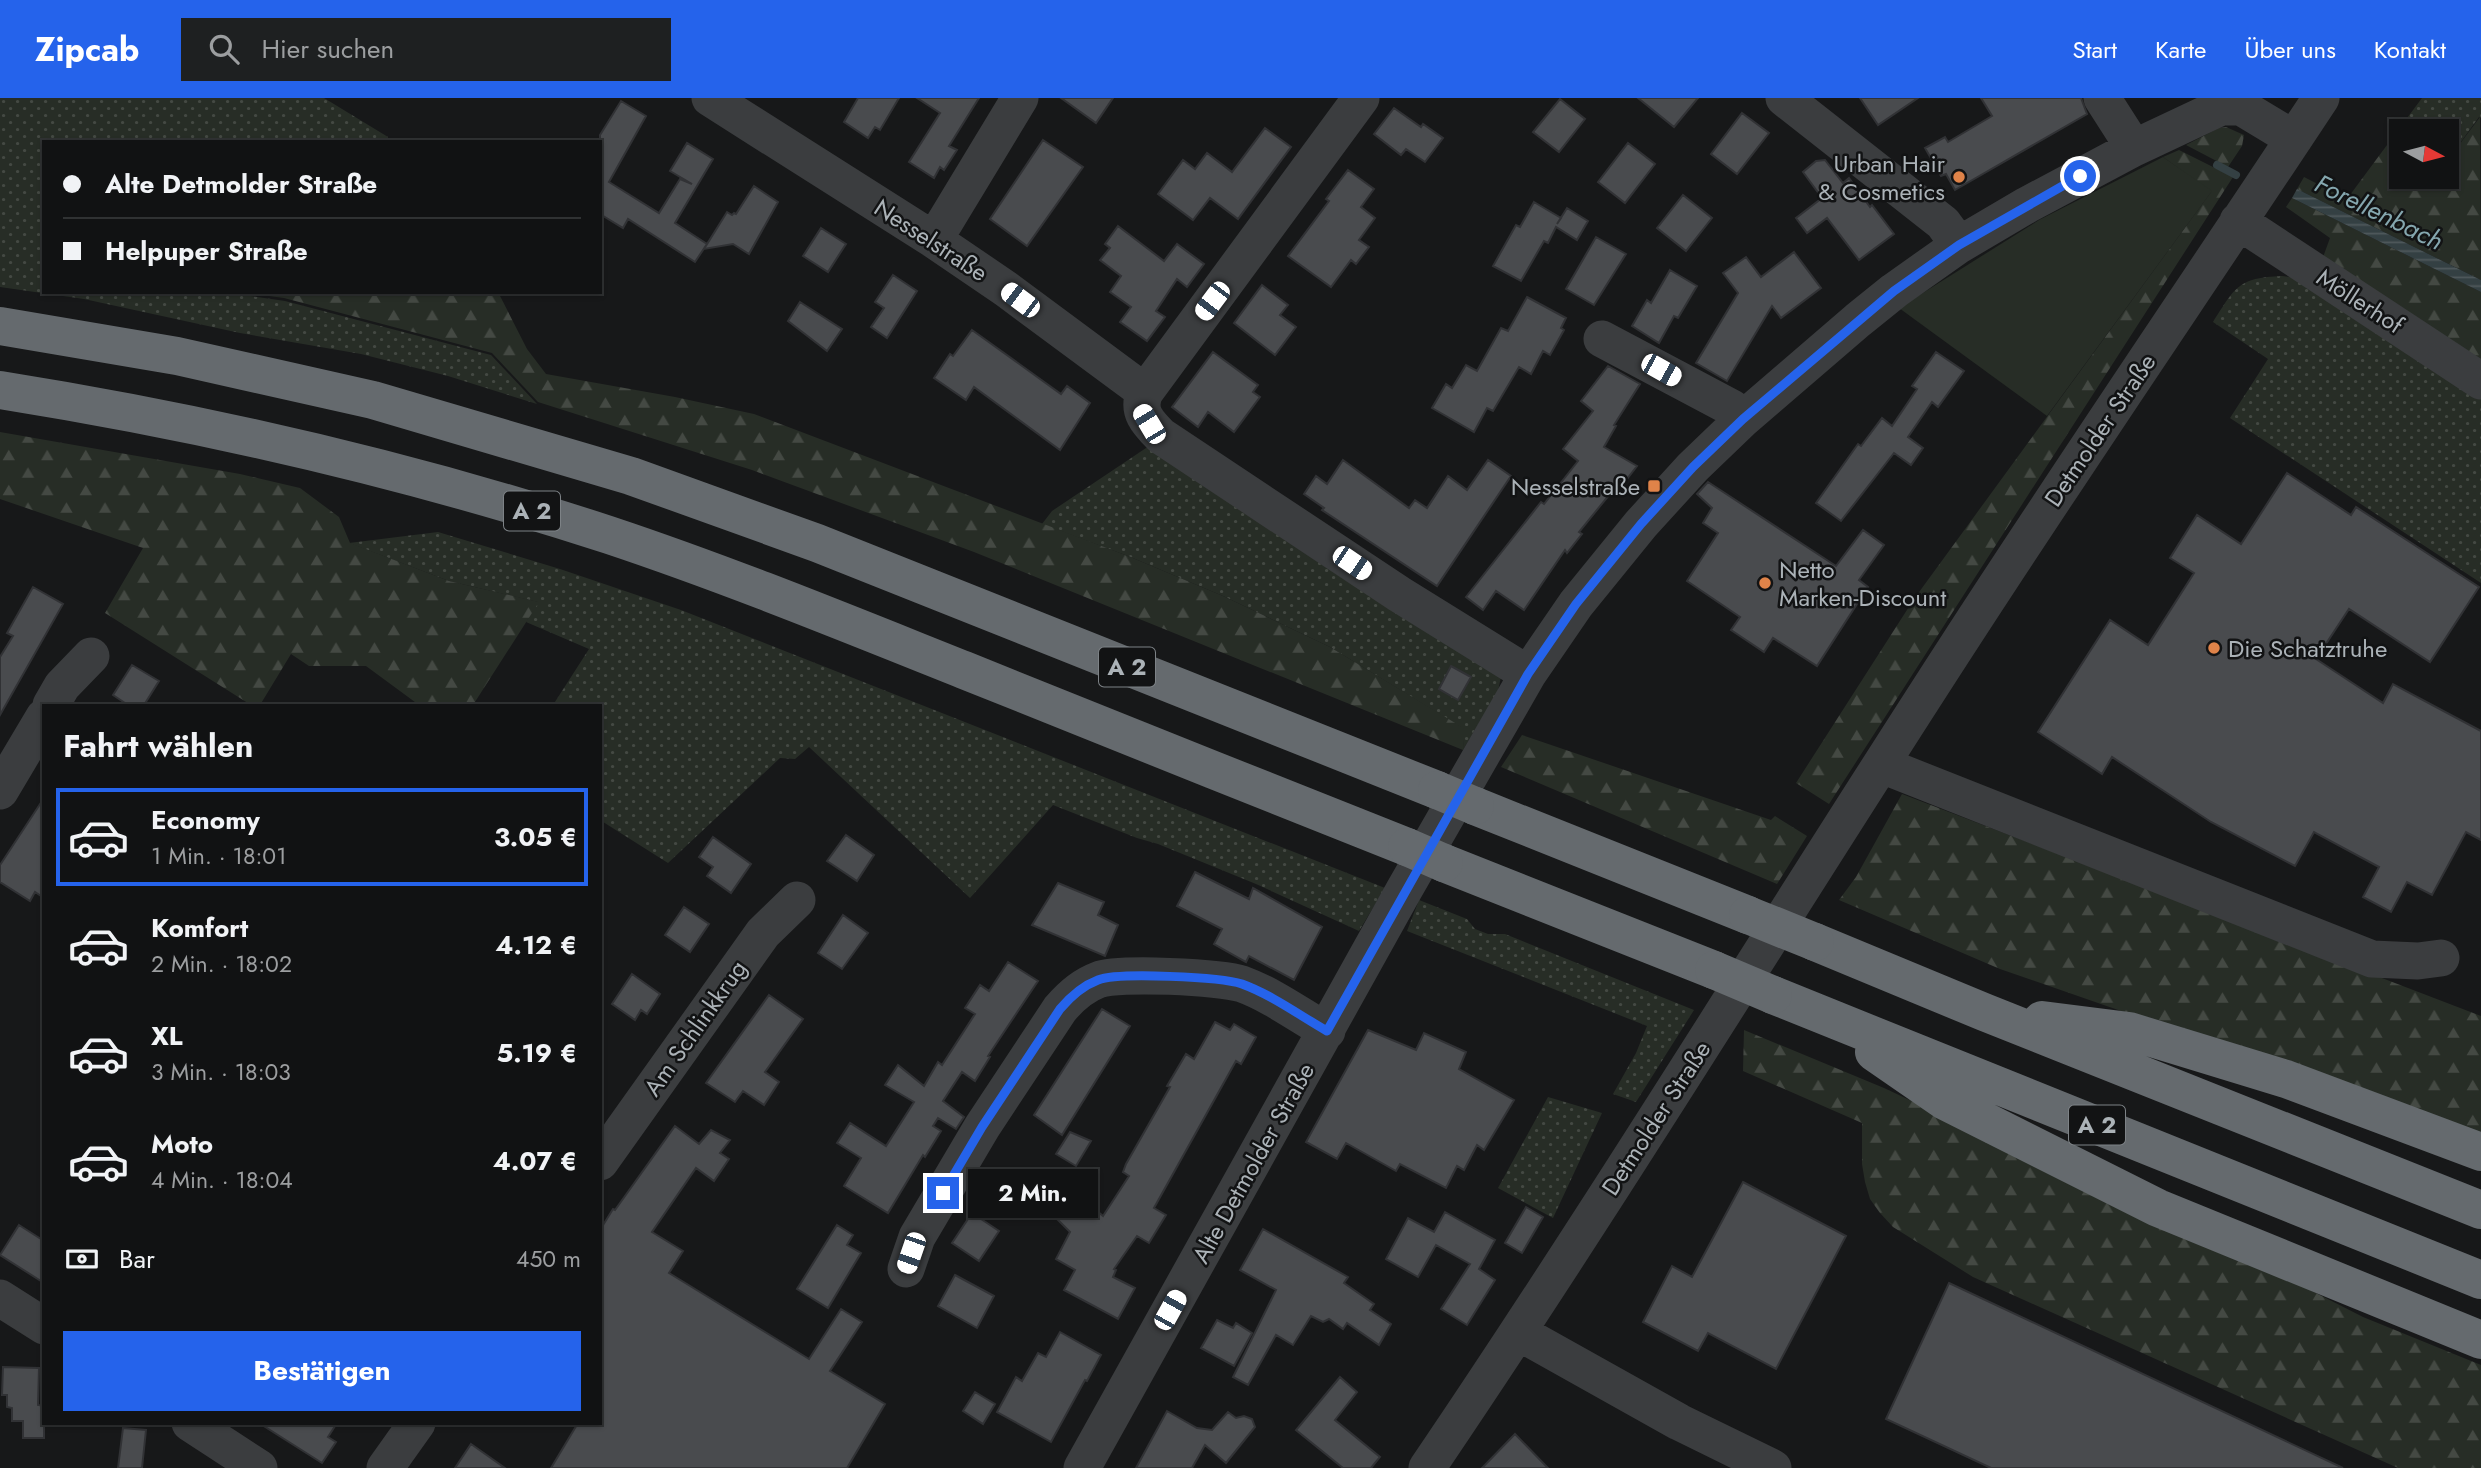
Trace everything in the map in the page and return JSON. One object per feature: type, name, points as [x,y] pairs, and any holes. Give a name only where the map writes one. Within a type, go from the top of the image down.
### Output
[{"type":"highway","name":"A 2","points":[[0,326],[177,356],[373,400],[453,421],[631,475],[817,543],[2481,1210]]},
{"type":"highway","name":"A 2","points":[[0,390],[159,418],[290,446],[482,496],[610,536],[797,604],[2481,1280]]},
{"type":"highway","points":[[1815,1011],[1945,1101],[2158,1208],[2481,1340]]},
{"type":"highway","points":[[1984,1012],[2129,1031],[2286,1079],[2481,1152]]},
{"type":"street","name":"Nesselstraße","points":[[710,98],[934,240],[1006,289],[1145,393]]},
{"type":"street","points":[[934,240],[1020,98]]},
{"type":"street","points":[[1361,98],[1145,393],[1141,401],[1141,411],[1161,436],[1399,594],[1528,674]]},
{"type":"street","points":[[1784,98],[1943,223],[1959,245]]},
{"type":"street","points":[[2102,98],[2134,148]]},
{"type":"street","name":"Detmolder Straße","points":[[1427,1468],[1518,1332],[1955,648],[2321,98]]},
{"type":"street","name":"Alte Detmolder Straße","points":[[1082,1468],[1528,674],[1576,604],[1611,560],[1693,467],[1743,419],[1894,291],[1959,245],[2027,205],[2134,148],[2221,107],[2241,107],[2294,139]]},
{"type":"street","name":"Möllerhof","points":[[2238,221],[2481,381]]},
{"type":"street","points":[[1602,339],[1732,408],[1743,419]]},
{"type":"street","points":[[52,704],[62,686],[91,656]]},
{"type":"street","points":[[0,791],[42,720]]},
{"type":"street","points":[[1882,765],[2372,959],[2418,961],[2441,958]]},
{"type":"street","name":"Am Schlinkkrug","points":[[602,1159],[762,933],[797,900]]},
{"type":"street","points":[[906,1269],[917,1237],[982,1127],[1060,1009],[1074,993],[1100,979],[1135,976],[1230,980],[1258,992],[1327,1031]]},
{"type":"street","points":[[0,1298],[42,1325]]},
{"type":"street","points":[[1518,1332],[1679,1422],[1773,1468]]},
{"type":"street","points":[[193,1425],[259,1468]]},
{"type":"street","points":[[385,1468],[415,1425]]},
{"type":"green space","points":[[0,98],[324,98],[388,137],[385,140],[42,140],[42,293],[0,287]]},
{"type":"green space","points":[[2422,98],[2481,98],[2481,118],[2479,117],[2459,144],[2459,119],[2406,119]]},
{"type":"green space","points":[[2480,117],[2481,280],[2297,189],[2304,177],[2347,199],[2389,142],[2389,189],[2459,189],[2459,145]]},
{"type":"green space","points":[[2226,127],[2244,135],[2242,146],[2228,167],[2186,145],[2219,128]]},
{"type":"green space","points":[[2179,150],[2233,177],[1829,804],[1796,783],[1914,599],[2211,192],[2163,157]]},
{"type":"green space","points":[[2163,157],[2212,191],[2047,416],[1899,308],[2039,220]]},
{"type":"green space","points":[[2292,198],[2481,292],[2481,366],[2322,260],[2330,238],[2286,207]]},
{"type":"green space","points":[[2282,276],[2296,278],[2481,393],[2481,583],[2230,418],[2268,359],[2213,322],[2227,300],[2246,282]]},
{"type":"green space","points":[[49,294],[236,294],[285,301],[491,355],[537,404],[448,376],[361,354],[240,333],[84,299]]},
{"type":"green space","points":[[255,294],[499,294],[527,349],[546,374],[754,414],[1128,556],[1223,596],[1330,647],[1465,729],[1463,750],[974,552],[752,470],[538,402],[492,353],[284,298]]},
{"type":"green space","points":[[0,432],[240,474],[300,488],[339,517],[350,543],[449,581],[539,602],[474,704],[418,704],[366,666],[309,666],[291,654],[261,704],[249,704],[105,613],[143,548],[0,499]]},
{"type":"green space","points":[[1152,444],[1501,677],[1498,691],[1463,750],[1464,729],[1330,647],[1223,596],[1042,524],[1052,511]]},
{"type":"green space","points":[[438,532],[560,569],[681,610],[1385,888],[1359,931],[1256,884],[1053,805],[970,898],[809,747],[795,759],[780,758],[668,863],[602,821],[602,704],[554,704],[589,649],[526,622],[538,602],[449,581],[349,543]]},
{"type":"green space","points":[[1522,735],[1771,820],[1775,816],[1807,836],[1777,884],[1501,767]]},
{"type":"green space","points":[[1902,794],[2481,1016],[2481,1136],[2000,969],[1839,900],[1856,877]]},
{"type":"green space","points":[[1419,900],[1467,919],[1475,929],[1488,934],[1505,934],[1694,1010],[1636,1102],[1613,1094],[1636,1053],[1647,1026],[1407,931]]},
{"type":"green space","points":[[1744,1030],[1884,1088],[2265,1267],[2363,1317],[2481,1365],[2481,1468],[2398,1468],[1973,1277],[1893,1227],[1880,1213],[1870,1199],[1865,1182],[1862,1123],[1743,1071]]},
{"type":"green space","points":[[1548,1097],[1602,1113],[1553,1218],[1498,1188]]},
{"type":"shaded area","points":[[2297,189],[2481,280],[2481,292],[2292,198]]},
{"type":"building","points":[[858,98],[899,98],[880,130],[875,127],[868,138],[844,122]]},
{"type":"building","points":[[917,98],[979,98],[949,146],[957,150],[944,170],[940,167],[934,178],[909,162],[940,113]]},
{"type":"building","points":[[1061,98],[1113,98],[1096,123]]},
{"type":"building","points":[[1638,98],[1698,98],[1674,127]]},
{"type":"building","points":[[1860,98],[1918,98],[1878,125]]},
{"type":"building","points":[[1981,98],[2081,98],[2087,114],[1955,190],[1946,174],[1941,176],[1925,148],[1945,137],[1948,142],[1992,116]]},
{"type":"building","points":[[1560,99],[1585,119],[1559,152],[1533,132]]},
{"type":"building","points":[[621,101],[646,116],[609,182],[659,213],[680,179],[692,184],[670,171],[687,143],[713,159],[675,223],[707,244],[695,262],[628,219],[623,228],[602,215],[600,135]]},
{"type":"building","points":[[1394,108],[1421,127],[1423,124],[1443,138],[1425,162],[1406,149],[1401,155],[1374,134]]},
{"type":"building","points":[[1742,113],[1769,133],[1737,174],[1711,154]]},
{"type":"building","points":[[1265,128],[1291,147],[1238,219],[1210,198],[1193,220],[1158,194],[1183,160],[1195,169],[1207,153],[1232,172]]},
{"type":"building","points":[[1043,140],[1083,167],[1027,246],[990,219]]},
{"type":"building","points":[[1628,143],[1655,164],[1625,203],[1598,182]]},
{"type":"building","points":[[1825,160],[1843,183],[1849,178],[1894,234],[1859,260],[1827,218],[1807,233],[1796,218],[1822,198],[1803,172],[1816,161]]},
{"type":"building","points":[[1348,170],[1374,189],[1361,207],[1375,218],[1359,240],[1369,247],[1356,264],[1351,260],[1331,287],[1288,256],[1329,201],[1326,199]]},
{"type":"building","points":[[754,186],[778,202],[749,254],[733,244],[704,249],[727,212],[736,214]]},
{"type":"building","points":[[1683,195],[1712,218],[1686,251],[1657,228]]},
{"type":"building","points":[[1534,202],[1561,218],[1567,208],[1588,221],[1577,240],[1556,227],[1548,243],[1544,241],[1521,281],[1493,266],[1516,225],[1520,227]]},
{"type":"building","points":[[1118,226],[1164,261],[1177,244],[1204,264],[1187,287],[1177,279],[1156,311],[1165,317],[1147,341],[1120,322],[1131,307],[1110,292],[1121,276],[1100,260],[1110,248],[1105,244]]},
{"type":"building","points":[[821,228],[846,244],[828,272],[803,256]]},
{"type":"building","points":[[1596,237],[1626,254],[1594,305],[1566,289]]},
{"type":"building","points":[[1794,252],[1821,288],[1781,318],[1772,306],[1727,381],[1696,363],[1738,293],[1723,273],[1746,257],[1761,277]]},
{"type":"building","points":[[1670,270],[1697,286],[1678,318],[1674,316],[1659,343],[1632,326],[1647,300],[1651,303]]},
{"type":"building","points":[[893,275],[917,291],[887,338],[871,327],[884,308],[875,302]]},
{"type":"building","points":[[1262,285],[1288,305],[1280,315],[1296,327],[1275,355],[1234,323]]},
{"type":"building","points":[[1527,297],[1566,318],[1561,328],[1564,330],[1550,355],[1543,351],[1531,374],[1519,367],[1493,411],[1487,408],[1474,432],[1432,408],[1446,384],[1452,388],[1466,365],[1477,371],[1501,328],[1508,331]]},
{"type":"building","points":[[800,302],[842,329],[827,351],[788,321]]},
{"type":"building","points":[[972,330],[1061,394],[1067,386],[1090,403],[1060,450],[974,387],[966,400],[934,378],[950,354],[953,356]]},
{"type":"building","points":[[1213,352],[1258,385],[1253,392],[1260,397],[1234,432],[1208,412],[1198,427],[1172,407]]},
{"type":"building","points":[[1936,352],[1964,371],[1938,407],[1932,402],[1908,437],[1923,448],[1911,465],[1894,453],[1841,521],[1816,503],[1858,444],[1861,446],[1882,418],[1892,426],[1917,389],[1912,386]]},
{"type":"building","points":[[1608,366],[1640,384],[1614,425],[1616,426],[1604,447],[1637,466],[1617,492],[1614,489],[1579,532],[1582,534],[1567,553],[1565,550],[1524,610],[1496,591],[1483,610],[1466,597],[1541,502],[1544,504],[1578,461],[1563,449],[1593,411],[1581,401]]},
{"type":"building","points":[[1343,460],[1409,508],[1415,500],[1427,508],[1448,476],[1467,490],[1488,460],[1511,476],[1437,586],[1322,510],[1324,508],[1304,494],[1316,476],[1327,484]]},
{"type":"building","points":[[2287,473],[2351,515],[2356,507],[2479,587],[2430,662],[2349,609],[2316,659],[2383,703],[2393,684],[2481,731],[2481,840],[2466,832],[2432,895],[2407,882],[2391,912],[2363,897],[2379,867],[2314,832],[2295,866],[2211,822],[2112,757],[2102,774],[2038,732],[2110,620],[2148,645],[2194,573],[2170,558],[2197,515],[2241,544]]},
{"type":"building","points":[[1708,482],[1836,566],[1863,530],[1884,545],[1859,580],[1868,587],[1817,666],[1773,638],[1764,652],[1731,630],[1740,617],[1687,581],[1718,533],[1703,523],[1712,508],[1697,494]]},
{"type":"building","points":[[33,587],[63,604],[0,715],[0,657],[13,636],[7,633]]},
{"type":"building","points":[[132,665],[159,681],[145,704],[126,704],[113,695]]},
{"type":"building","points":[[1451,666],[1471,677],[1458,700],[1439,689]]},
{"type":"building","points":[[42,801],[42,897],[35,892],[30,901],[0,882],[0,865]]},
{"type":"building","points":[[846,835],[874,855],[857,881],[827,861]]},
{"type":"building","points":[[713,837],[751,864],[731,893],[707,876],[713,867],[699,857]]},
{"type":"building","points":[[1195,872],[1249,899],[1253,888],[1322,927],[1294,980],[1249,956],[1246,962],[1214,944],[1222,929],[1177,906]]},
{"type":"building","points":[[1058,883],[1104,902],[1098,915],[1118,925],[1105,956],[1032,925]]},
{"type":"building","points":[[684,907],[709,924],[690,952],[665,935]]},
{"type":"building","points":[[843,915],[868,933],[842,969],[818,953]]},
{"type":"building","points":[[1008,962],[1038,981],[988,1056],[990,1057],[975,1081],[962,1072],[943,1101],[964,1117],[956,1129],[938,1118],[933,1126],[941,1131],[888,1213],[844,1186],[861,1158],[837,1143],[850,1123],[886,1146],[914,1102],[885,1085],[898,1065],[924,1086],[938,1062],[942,1065],[975,1014],[965,1008],[980,985],[989,991]]},
{"type":"building","points":[[632,974],[660,994],[647,1014],[641,1010],[635,1020],[612,1004]]},
{"type":"building","points":[[769,995],[803,1019],[765,1072],[779,1082],[764,1105],[743,1091],[735,1102],[706,1083]]},
{"type":"building","points":[[1102,1009],[1130,1026],[1062,1135],[1034,1115]]},
{"type":"building","points":[[1215,1022],[1230,1030],[1234,1024],[1256,1037],[1241,1064],[1236,1061],[1154,1208],[1166,1215],[1149,1243],[1137,1236],[1114,1269],[1116,1270],[1113,1277],[1135,1288],[1118,1319],[1064,1290],[1075,1270],[1056,1259],[1070,1232],[1054,1216],[1076,1193],[1103,1216],[1129,1176],[1123,1172],[1126,1164],[1170,1087],[1167,1086],[1186,1054],[1194,1059]]},
{"type":"building","points":[[1368,1030],[1416,1050],[1424,1033],[1466,1052],[1459,1069],[1514,1100],[1484,1150],[1477,1145],[1464,1170],[1457,1166],[1446,1188],[1400,1164],[1396,1171],[1346,1143],[1337,1159],[1306,1142]]},
{"type":"building","points":[[675,1126],[699,1144],[711,1130],[730,1140],[720,1153],[729,1159],[714,1181],[696,1168],[652,1232],[683,1251],[669,1273],[809,1359],[841,1309],[862,1322],[830,1371],[885,1404],[847,1468],[551,1468],[577,1425],[602,1425],[602,1227],[613,1209],[615,1210]]},
{"type":"building","points":[[1070,1132],[1091,1141],[1076,1166],[1056,1154]]},
{"type":"building","points":[[1743,1182],[1846,1236],[1776,1369],[1708,1333],[1698,1351],[1643,1322],[1672,1266],[1692,1277]]},
{"type":"building","points":[[1526,1207],[1543,1217],[1522,1253],[1505,1243]]},
{"type":"building","points":[[1445,1212],[1495,1240],[1479,1269],[1495,1280],[1467,1325],[1441,1309],[1470,1264],[1436,1245],[1418,1277],[1386,1259],[1408,1218],[1434,1232]]},
{"type":"building","points":[[972,1213],[999,1231],[979,1261],[952,1243]]},
{"type":"building","points":[[19,1225],[42,1240],[42,1282],[0,1255]]},
{"type":"building","points":[[837,1225],[853,1235],[847,1245],[861,1253],[828,1308],[797,1289]]},
{"type":"building","points":[[1263,1229],[1348,1277],[1344,1283],[1374,1304],[1370,1310],[1391,1324],[1379,1345],[1347,1323],[1343,1329],[1329,1319],[1323,1322],[1311,1316],[1293,1345],[1276,1335],[1248,1385],[1233,1377],[1276,1290],[1240,1270]]},
{"type":"building","points":[[955,1275],[994,1296],[977,1328],[938,1306]]},
{"type":"building","points":[[1949,1283],[2343,1468],[1991,1468],[1886,1419]]},
{"type":"building","points":[[1217,1320],[1233,1328],[1236,1323],[1252,1333],[1234,1366],[1201,1348]]},
{"type":"building","points":[[1060,1332],[1101,1355],[1051,1442],[997,1412],[1016,1377],[1022,1381],[1038,1353],[1046,1357]]},
{"type":"building","points":[[3,1367],[39,1368],[38,1405],[42,1406],[44,1438],[23,1438],[23,1421],[12,1421],[12,1408],[7,1407],[7,1395],[2,1395]]},
{"type":"building","points":[[1340,1377],[1357,1392],[1335,1420],[1380,1457],[1371,1468],[1343,1468],[1296,1430]]},
{"type":"building","points":[[975,1392],[995,1404],[983,1424],[963,1411]]},
{"type":"building","points":[[1167,1411],[1197,1428],[1212,1430],[1228,1412],[1236,1418],[1244,1416],[1252,1419],[1255,1427],[1226,1463],[1205,1445],[1192,1468],[1136,1468]]},
{"type":"building","points":[[262,1425],[336,1425],[328,1437],[336,1442],[322,1463]]},
{"type":"building","points":[[123,1428],[146,1430],[142,1468],[118,1468]]},
{"type":"building","points":[[1515,1434],[1548,1468],[1482,1468]]},
{"type":"building","points":[[471,1444],[505,1468],[455,1468]]},
{"type":"waterway","name":"Forellenbach","points":[[2217,165],[2236,175]]},
{"type":"place","name":"Urban Hair & Cosmetics","points":[[1959,177]]},
{"type":"place","name":"Nesselstraße","points":[[1654,486]]},
{"type":"place","name":"Netto Marken-Discount","points":[[1765,583]]},
{"type":"place","name":"Die Schatztruhe","points":[[2214,648]]},
{"type":"route","points":[[943,1193],[982,1127],[1060,1009],[1074,993],[1100,979],[1135,976],[1230,980],[1245,985],[1327,1031],[1528,674],[1576,604],[1641,524],[1693,467],[1743,419],[1894,291],[1959,245],[2080,176]]}]
